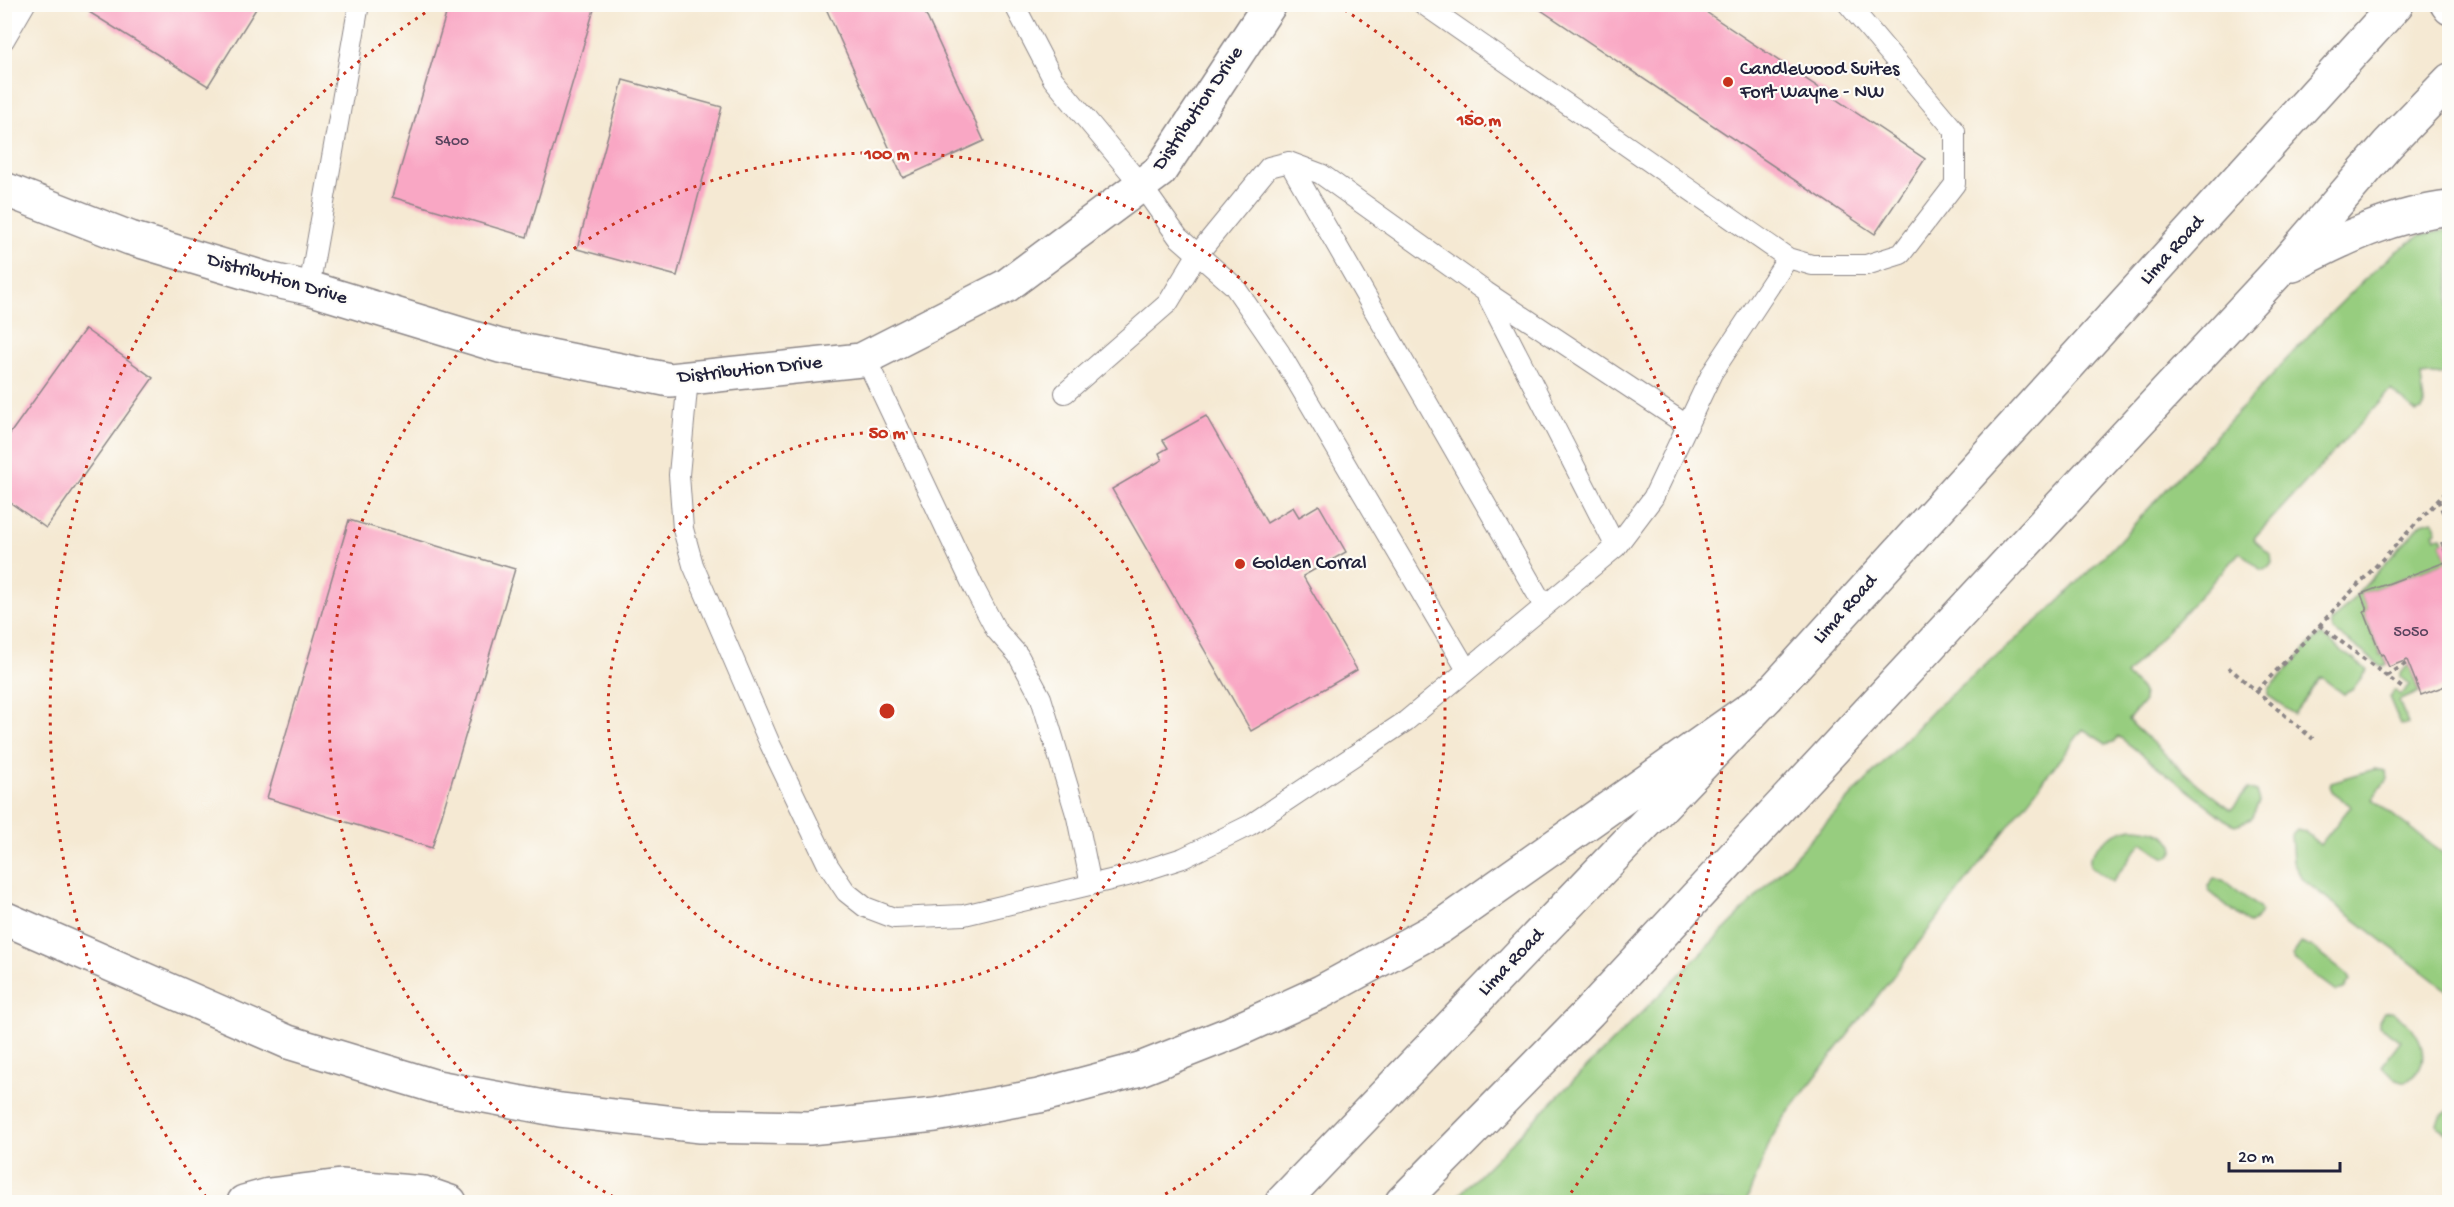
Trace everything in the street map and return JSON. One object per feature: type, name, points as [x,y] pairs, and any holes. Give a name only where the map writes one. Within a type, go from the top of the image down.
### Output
[{"type":"main road","name":"Distribution Drive","points":[[4,189],[130,238],[267,279],[309,288],[500,346],[670,380],[865,357],[1006,286],[1160,171],[1270,4]]},
{"type":"main road","name":"Lima Road","points":[[1282,1203],[1768,696],[2397,4]]},
{"type":"main road","points":[[1402,1203],[1597,1003],[2276,274],[2388,144],[2450,80]]},
{"type":"main road","points":[[2276,274],[2342,240],[2420,211],[2450,208]]},
{"type":"main road","points":[[4,918],[288,1042],[437,1087],[560,1110],[701,1126],[809,1128],[935,1115],[1040,1096],[1140,1069],[1231,1033],[1322,992],[1440,927],[1768,696]]},
{"type":"main road","points":[[244,1203],[269,1195],[341,1186],[424,1193],[450,1203]]},
{"type":"lane","points":[[4,40],[25,4]]},
{"type":"lane","points":[[309,288],[359,4]]},
{"type":"lane","points":[[1014,4],[1053,79],[1142,185],[1178,237],[1234,286],[1280,353],[1467,670]]},
{"type":"lane","points":[[1423,4],[1788,258],[1812,266],[1866,265],[1901,254],[1955,184],[1955,131],[1848,4]]},
{"type":"lane","points":[[1065,393],[1168,303],[1197,255],[1269,167],[1288,162],[1321,174],[1486,292],[1688,426]]},
{"type":"lane","points":[[1288,162],[1544,606]]},
{"type":"lane","points":[[688,378],[679,475],[683,529],[693,565],[775,754],[828,865],[846,892],[864,907],[894,918],[964,915],[1126,876],[1183,858],[1250,825],[1406,721],[1616,547],[1653,498],[1712,374],[1788,258]]},
{"type":"lane","points":[[1486,292],[1616,547]]},
{"type":"lane","points":[[865,357],[974,588],[996,630],[1018,655],[1041,698],[1077,817],[1091,885]]},
{"type":"path","points":[[2257,692],[2450,488]]},
{"type":"path","points":[[2438,500],[2449,528]]},
{"type":"path","points":[[2319,626],[2405,690]]},
{"type":"path","points":[[2387,676],[2408,662]]},
{"type":"path","points":[[2228,668],[2313,739]]},
{"type":"green space","points":[[2449,230],[2449,373],[2421,376],[2424,404],[2422,410],[2416,412],[2391,390],[2253,539],[2271,555],[2272,563],[2269,567],[2261,570],[2240,552],[2126,675],[2141,690],[2144,697],[2144,701],[2128,720],[2194,781],[2231,810],[2248,789],[2256,792],[2259,802],[2251,819],[2236,825],[2229,822],[2118,736],[2114,742],[2106,744],[2083,729],[1784,1118],[1771,1139],[1746,1202],[1452,1202],[1740,914],[1934,709],[2051,609],[2114,546],[2310,334],[2363,281],[2394,253],[2420,235]]},
{"type":"green space","points":[[2433,520],[2437,531],[2434,532],[2436,537],[2442,536],[2444,542],[2441,543],[2448,561],[2361,594],[2367,610],[2364,612],[2380,655],[2383,654],[2387,665],[2383,667],[2333,630],[2331,623],[2422,523]]},
{"type":"green space","points":[[2321,635],[2367,670],[2352,690],[2344,694],[2321,677],[2294,714],[2269,696],[2269,689]]},
{"type":"green space","points":[[2409,665],[2419,692],[2399,701],[2408,724],[2401,725],[2389,697],[2394,690],[2401,695],[2410,685],[2400,677],[2400,673]]},
{"type":"green space","points":[[2375,769],[2386,771],[2387,779],[2372,799],[2449,858],[2449,992],[2302,879],[2293,861],[2291,835],[2297,829],[2304,831],[2320,845],[2351,806],[2333,793],[2331,782]]},
{"type":"green space","points":[[2132,828],[2151,830],[2164,835],[2169,839],[2174,850],[2169,857],[2164,857],[2142,842],[2112,882],[2090,866],[2090,857],[2108,838]]},
{"type":"green space","points":[[2214,879],[2223,880],[2260,909],[2261,912],[2253,922],[2248,923],[2209,891],[2208,886]]},
{"type":"green space","points":[[2301,943],[2313,948],[2347,975],[2350,980],[2344,989],[2336,991],[2295,961],[2292,956]]},
{"type":"green space","points":[[2392,1011],[2416,1035],[2423,1054],[2416,1073],[2406,1082],[2394,1078],[2382,1066],[2401,1041],[2379,1026],[2384,1012]]},
{"type":"green space","points":[[2449,1110],[2449,1134],[2438,1127],[2437,1123],[2440,1117]]},
{"type":"building","points":[[94,4],[259,4],[208,86],[89,12]]},
{"type":"building","points":[[449,4],[595,6],[527,237],[392,197]]},
{"type":"building","points":[[824,4],[921,4],[984,141],[903,178]]},
{"type":"building","name":"Candlewood Suites Fort Wayne - NW","points":[[1532,4],[1694,4],[1925,159],[1875,234]]},
{"type":"building","points":[[623,80],[722,107],[677,276],[577,249]]},
{"type":"building","points":[[85,329],[153,378],[46,528],[4,498],[4,442]]},
{"type":"building","name":"Golden Corral","points":[[1206,416],[1267,523],[1293,507],[1299,517],[1319,505],[1346,552],[1303,576],[1357,670],[1251,731],[1112,489],[1162,460],[1159,453],[1168,448],[1163,440]]},
{"type":"building","points":[[349,520],[515,569],[432,848],[267,798]]},
{"type":"building","points":[[2450,540],[2450,691],[2448,692],[2445,686],[2421,695],[2407,660],[2389,667],[2383,654],[2381,655],[2364,611],[2367,610],[2361,594],[2448,561],[2441,543]]},
{"type":"place","name":"Candlewood Suites Fort Wayne - NW","points":[[1728,82]]},
{"type":"place","name":"Golden Corral","points":[[1240,564]]}]
